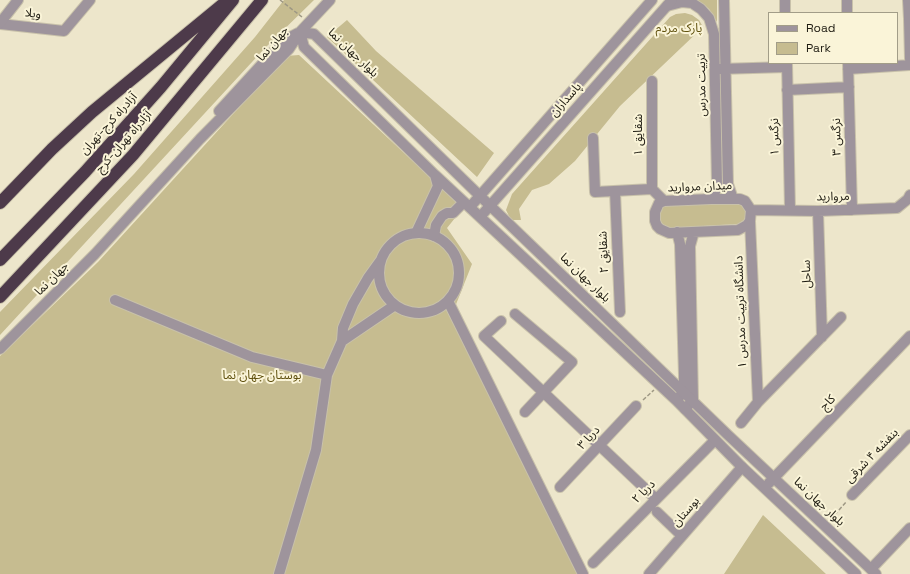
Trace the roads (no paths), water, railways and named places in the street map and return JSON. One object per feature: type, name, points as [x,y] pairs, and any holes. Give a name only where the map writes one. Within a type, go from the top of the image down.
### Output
[{"type":"highway","points":[[0,203],[52,149],[92,112],[228,0]]},
{"type":"highway","name":"آزادراه کرج-تهران","points":[[0,260],[85,172],[161,86],[233,0]]},
{"type":"highway","name":"آزادراه تهران-کرج","points":[[0,297],[133,155],[262,0]]},
{"type":"street","points":[[0,23],[18,0]]},
{"type":"street","name":"ویلا","points":[[0,23],[64,31],[90,0]]},
{"type":"street","points":[[330,0],[300,32],[304,47],[435,175],[676,400],[742,467],[856,574]]},
{"type":"street","name":"پاسداران","points":[[434,236],[436,225],[442,216],[467,205],[480,196],[652,0]]},
{"type":"street","name":"تربیت مدرس","points":[[724,0],[728,184],[733,199]]},
{"type":"street","points":[[785,0],[785,12]]},
{"type":"street","points":[[847,0],[847,12]]},
{"type":"street","points":[[908,0],[910,59]]},
{"type":"street","name":"پاسداران","points":[[480,217],[669,3]]},
{"type":"street","name":"تربیت مدرس","points":[[669,3],[692,3],[701,9],[709,18],[714,34],[717,185],[716,192],[711,199]]},
{"type":"street","name":"بلوار جهان نما","points":[[300,32],[314,34],[480,196],[873,572]]},
{"type":"street","name":"جهان نما","points":[[0,340],[105,234],[283,42],[300,32]]},
{"type":"street","name":"جهان نما","points":[[0,349],[95,254],[200,140],[289,49],[300,32]]},
{"type":"street","points":[[613,44],[623,54]]},
{"type":"street","points":[[715,69],[787,65]]},
{"type":"street","name":"نرگس ۱","points":[[787,65],[790,210]]},
{"type":"street","points":[[848,66],[910,65]]},
{"type":"street","name":"نرگس ۳","points":[[848,66],[852,210]]},
{"type":"street","name":"شقایق ۱","points":[[652,80],[652,189]]},
{"type":"street","points":[[787,90],[849,87]]},
{"type":"street","points":[[594,138],[595,192],[652,189],[664,201]]},
{"type":"street","points":[[416,233],[438,186],[435,175]]},
{"type":"street","name":"شقایق ۲","points":[[615,191],[620,312]]},
{"type":"street","name":"مروارید","points":[[751,210],[818,211],[897,208],[908,199],[910,195]]},
{"type":"street","name":"میدان مروارید","points":[[750,221],[743,229],[738,230],[664,232],[657,226],[655,221],[655,212],[659,203],[664,201],[711,199],[740,199],[744,201],[751,210]]},
{"type":"street","points":[[750,221],[751,210]]},
{"type":"street","name":"ساحل","points":[[818,211],[822,337]]},
{"type":"street","name":"۱ دانشگاه تربیت مدرس","points":[[750,221],[758,402]]},
{"type":"street","points":[[676,400],[684,392],[680,244],[677,232]]},
{"type":"street","points":[[685,409],[692,400],[690,246],[694,232]]},
{"type":"street","points":[[279,574],[316,450],[327,375],[342,341],[344,328],[353,304],[368,278],[381,260],[386,250],[394,241],[405,235],[425,233],[444,241],[452,249],[457,259],[459,270],[455,291],[448,301],[439,308],[428,312],[417,313],[406,311],[395,306],[386,296],[381,285],[379,273],[381,260]]},
{"type":"street","points":[[115,300],[252,357],[327,375]]},
{"type":"street","points":[[448,301],[583,574]]},
{"type":"street","points":[[342,341],[395,306]]},
{"type":"street","points":[[515,314],[572,362],[525,412]]},
{"type":"street","points":[[741,423],[758,402],[841,317]]},
{"type":"street","points":[[501,320],[484,336],[656,499]]},
{"type":"street","name":"کاج","points":[[764,488],[910,336]]},
{"type":"street","name":"دریا ۳","points":[[560,487],[636,406]]},
{"type":"street","name":"بنفشه ۴ شرقی","points":[[852,495],[910,435]]},
{"type":"street","name":"دریا ۲","points":[[593,563],[715,440]]},
{"type":"street","name":"بوستان","points":[[649,574],[742,467]]},
{"type":"street","points":[[657,512],[682,536]]},
{"type":"street","points":[[873,572],[910,528]]},
{"type":"park label","name":"پارک مردم","points":[[679,29]]},
{"type":"park label","name":"بوستان جهان نما","points":[[262,376]]}]
